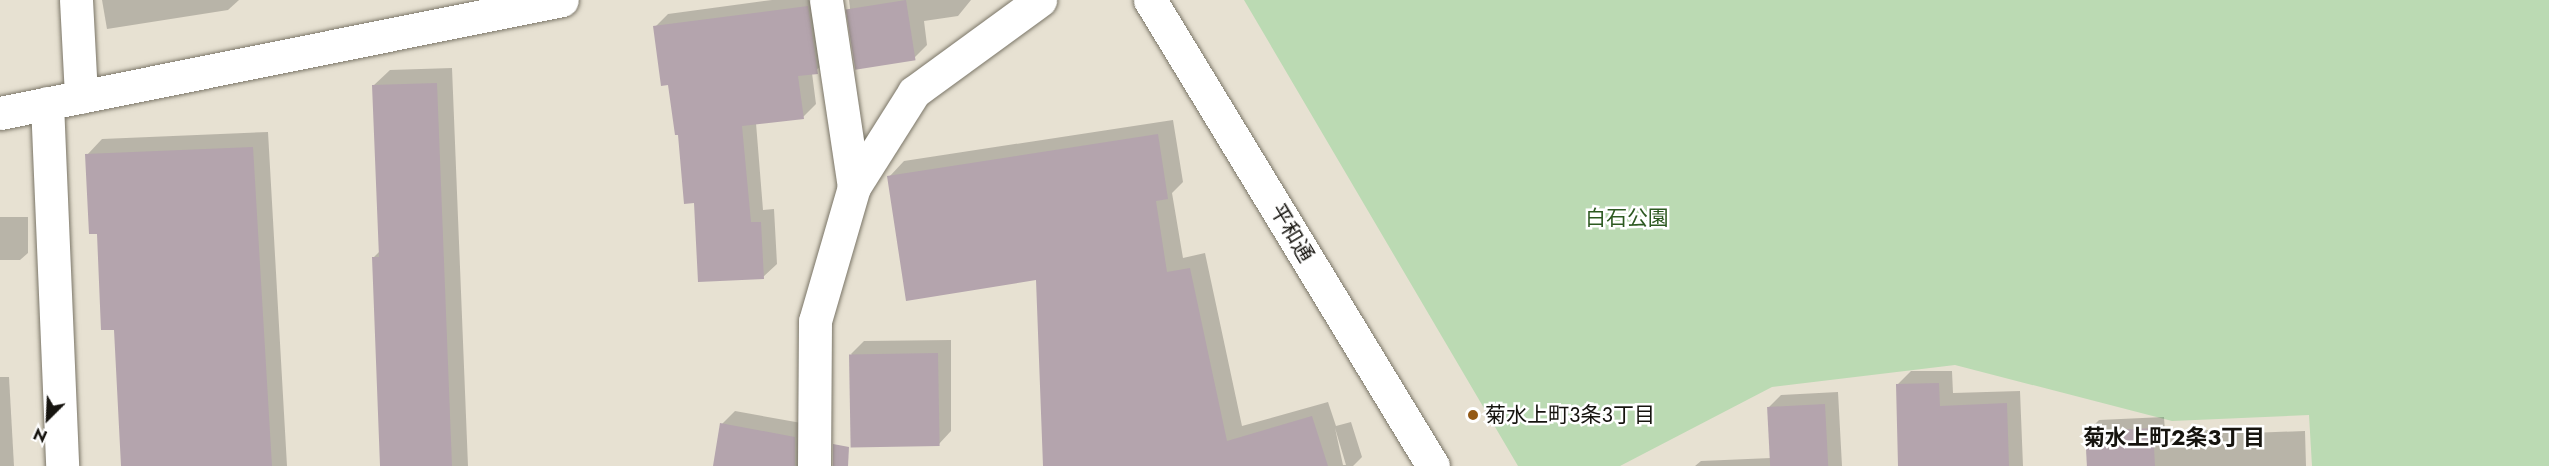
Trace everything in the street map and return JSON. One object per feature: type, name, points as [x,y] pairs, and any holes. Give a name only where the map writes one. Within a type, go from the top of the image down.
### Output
[{"type":"street","points":[[76,0],[81,97]]},
{"type":"street","points":[[826,0],[854,187]]},
{"type":"street","points":[[814,466],[815,321],[854,187],[914,92],[1040,0]]},
{"type":"street","name":"平和通","points":[[1150,0],[1433,466]]},
{"type":"street","points":[[0,113],[542,2]]},
{"type":"street","points":[[48,104],[62,466]]},
{"type":"green space","name":"白石公園","points":[[1244,0],[2549,0],[2549,466],[2312,466],[2309,415],[2172,421],[1955,365],[1772,387],[1620,466],[1518,466]]},
{"type":"building","points":[[906,0],[916,60],[855,70],[846,10]]},
{"type":"building","points":[[808,6],[818,74],[798,76],[804,119],[742,126],[751,222],[761,222],[764,279],[698,282],[694,203],[684,204],[678,135],[675,135],[668,85],[661,86],[653,26]]},
{"type":"building","points":[[437,83],[452,466],[380,466],[372,257],[379,257],[372,85]]},
{"type":"building","points":[[1158,134],[1168,199],[1156,201],[1167,272],[1190,268],[1227,441],[1312,416],[1328,466],[1043,466],[1036,280],[906,301],[887,176]]},
{"type":"building","points":[[253,147],[272,466],[121,466],[114,330],[101,330],[97,234],[89,234],[85,154]]},
{"type":"building","points":[[938,353],[940,446],[851,448],[849,355]]},
{"type":"building","points":[[1939,383],[1940,406],[2007,403],[2009,466],[1898,466],[1896,384]]},
{"type":"building","points":[[1825,404],[1828,466],[1770,466],[1767,407]]},
{"type":"building","points":[[720,423],[795,437],[795,466],[713,466]]},
{"type":"building","points":[[2153,428],[2155,466],[2087,466],[2085,432]]},
{"type":"building","points":[[833,444],[849,447],[848,466],[833,466]]},
{"type":"place","name":"菊水上町3条3丁目","points":[[1473,415]]},
{"type":"district","name":"菊水上町2条3丁目","points":[[2174,438]]}]
